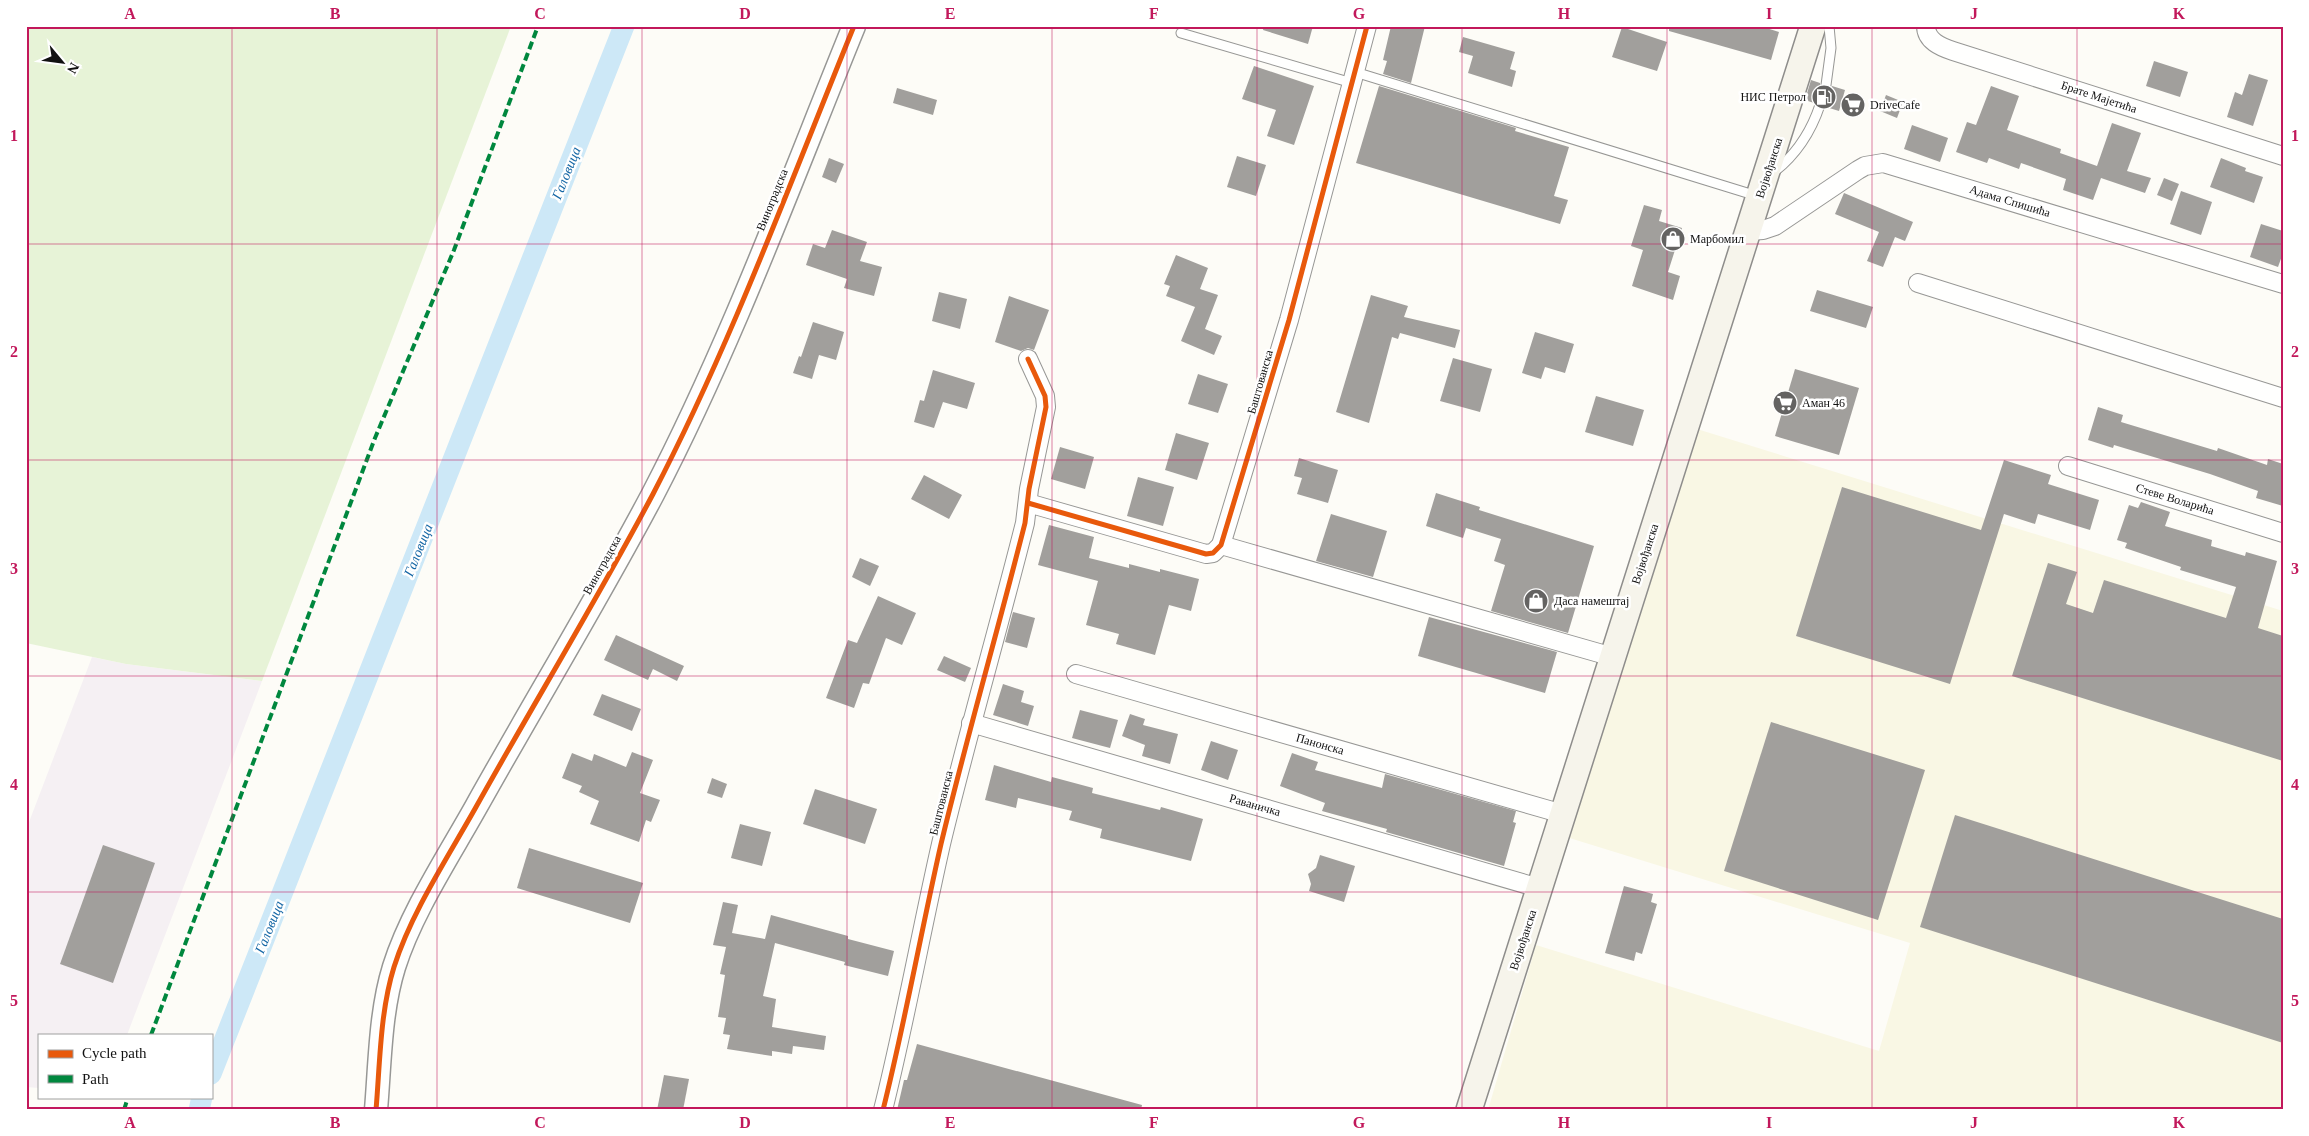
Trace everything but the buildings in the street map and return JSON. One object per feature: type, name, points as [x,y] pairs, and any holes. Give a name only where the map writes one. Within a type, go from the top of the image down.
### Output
[{"type":"main road","name":"Војвођанска","points":[[1469,1110],[1813,26]]},
{"type":"street","name":"Виноградска","points":[[376,1110],[389,992],[394,968],[408,931],[584,618],[671,458],[724,342],[854,26]]},
{"type":"street","name":"Баштованска","points":[[1222,546],[1288,320],[1367,26]]},
{"type":"street","name":"Брате Мајетића","points":[[1926,26],[1926,31],[1936,43],[1952,51],[2283,156]]},
{"type":"street","name":"Адама Спишића","points":[[1749,231],[1763,230],[1776,226],[1858,170],[1865,166],[1883,163],[2283,284]]},
{"type":"street","points":[[1918,283],[2283,398]]},
{"type":"street","name":"Баштованска","points":[[883,1110],[897,1055],[941,844],[971,723],[1005,602],[1028,503],[1029,489],[1046,406],[1045,396],[1028,359]]},
{"type":"street","name":"Стеве Воларића","points":[[2068,466],[2283,533]]},
{"type":"street","points":[[1028,503],[1206,554],[1212,554],[1222,546],[1612,657]]},
{"type":"street","name":"Панонска","points":[[1076,674],[1562,814]]},
{"type":"street","name":"Раваничка","points":[[971,723],[1539,888]]},
{"type":"lane","points":[[1826,84],[1831,48],[1829,26]]},
{"type":"lane","points":[[1182,33],[1763,188],[1799,147],[1812,125],[1820,105]]},
{"type":"shaded area","points":[[1697,429],[2283,611],[2283,1110],[1488,1110],[1536,945],[1879,1051],[1910,943],[1563,836]]},
{"type":"shaded area","points":[[92,657],[126,664],[262,681],[127,1034],[38,1034],[38,1088],[26,1087],[26,830]]},
{"type":"green space","points":[[26,26],[511,26],[262,681],[126,664],[26,643]]},
{"type":"waterway","name":"Галовица","points":[[212,1071],[624,26]]},
{"type":"waterway","name":"Галовица","points":[[199,1110],[202,1098]]},
{"type":"marked path","points":[[151,1034],[375,438],[454,250],[538,26]]},
{"type":"marked path","points":[[124,1110],[128,1098]]},
{"type":"cycle path","points":[[376,1110],[381,1038],[389,984],[410,926],[442,865],[610,573],[653,494],[708,380],[759,263],[854,26]]},
{"type":"cycle path","points":[[1028,503],[1206,554],[1213,553],[1221,545],[1289,320],[1367,26]]},
{"type":"cycle path","points":[[883,1110],[899,1044],[941,844],[1025,523],[1029,489],[1046,407],[1045,396],[1028,359]]},
{"type":"place","name":"НИС Петрол","points":[[1824,97]]},
{"type":"place","name":"DriveCafe","points":[[1853,105]]},
{"type":"place","name":"Марбомил","points":[[1673,239]]},
{"type":"place","name":"Аман 46","points":[[1785,403]]},
{"type":"place","name":"Даса намештај","points":[[1536,601]]}]
